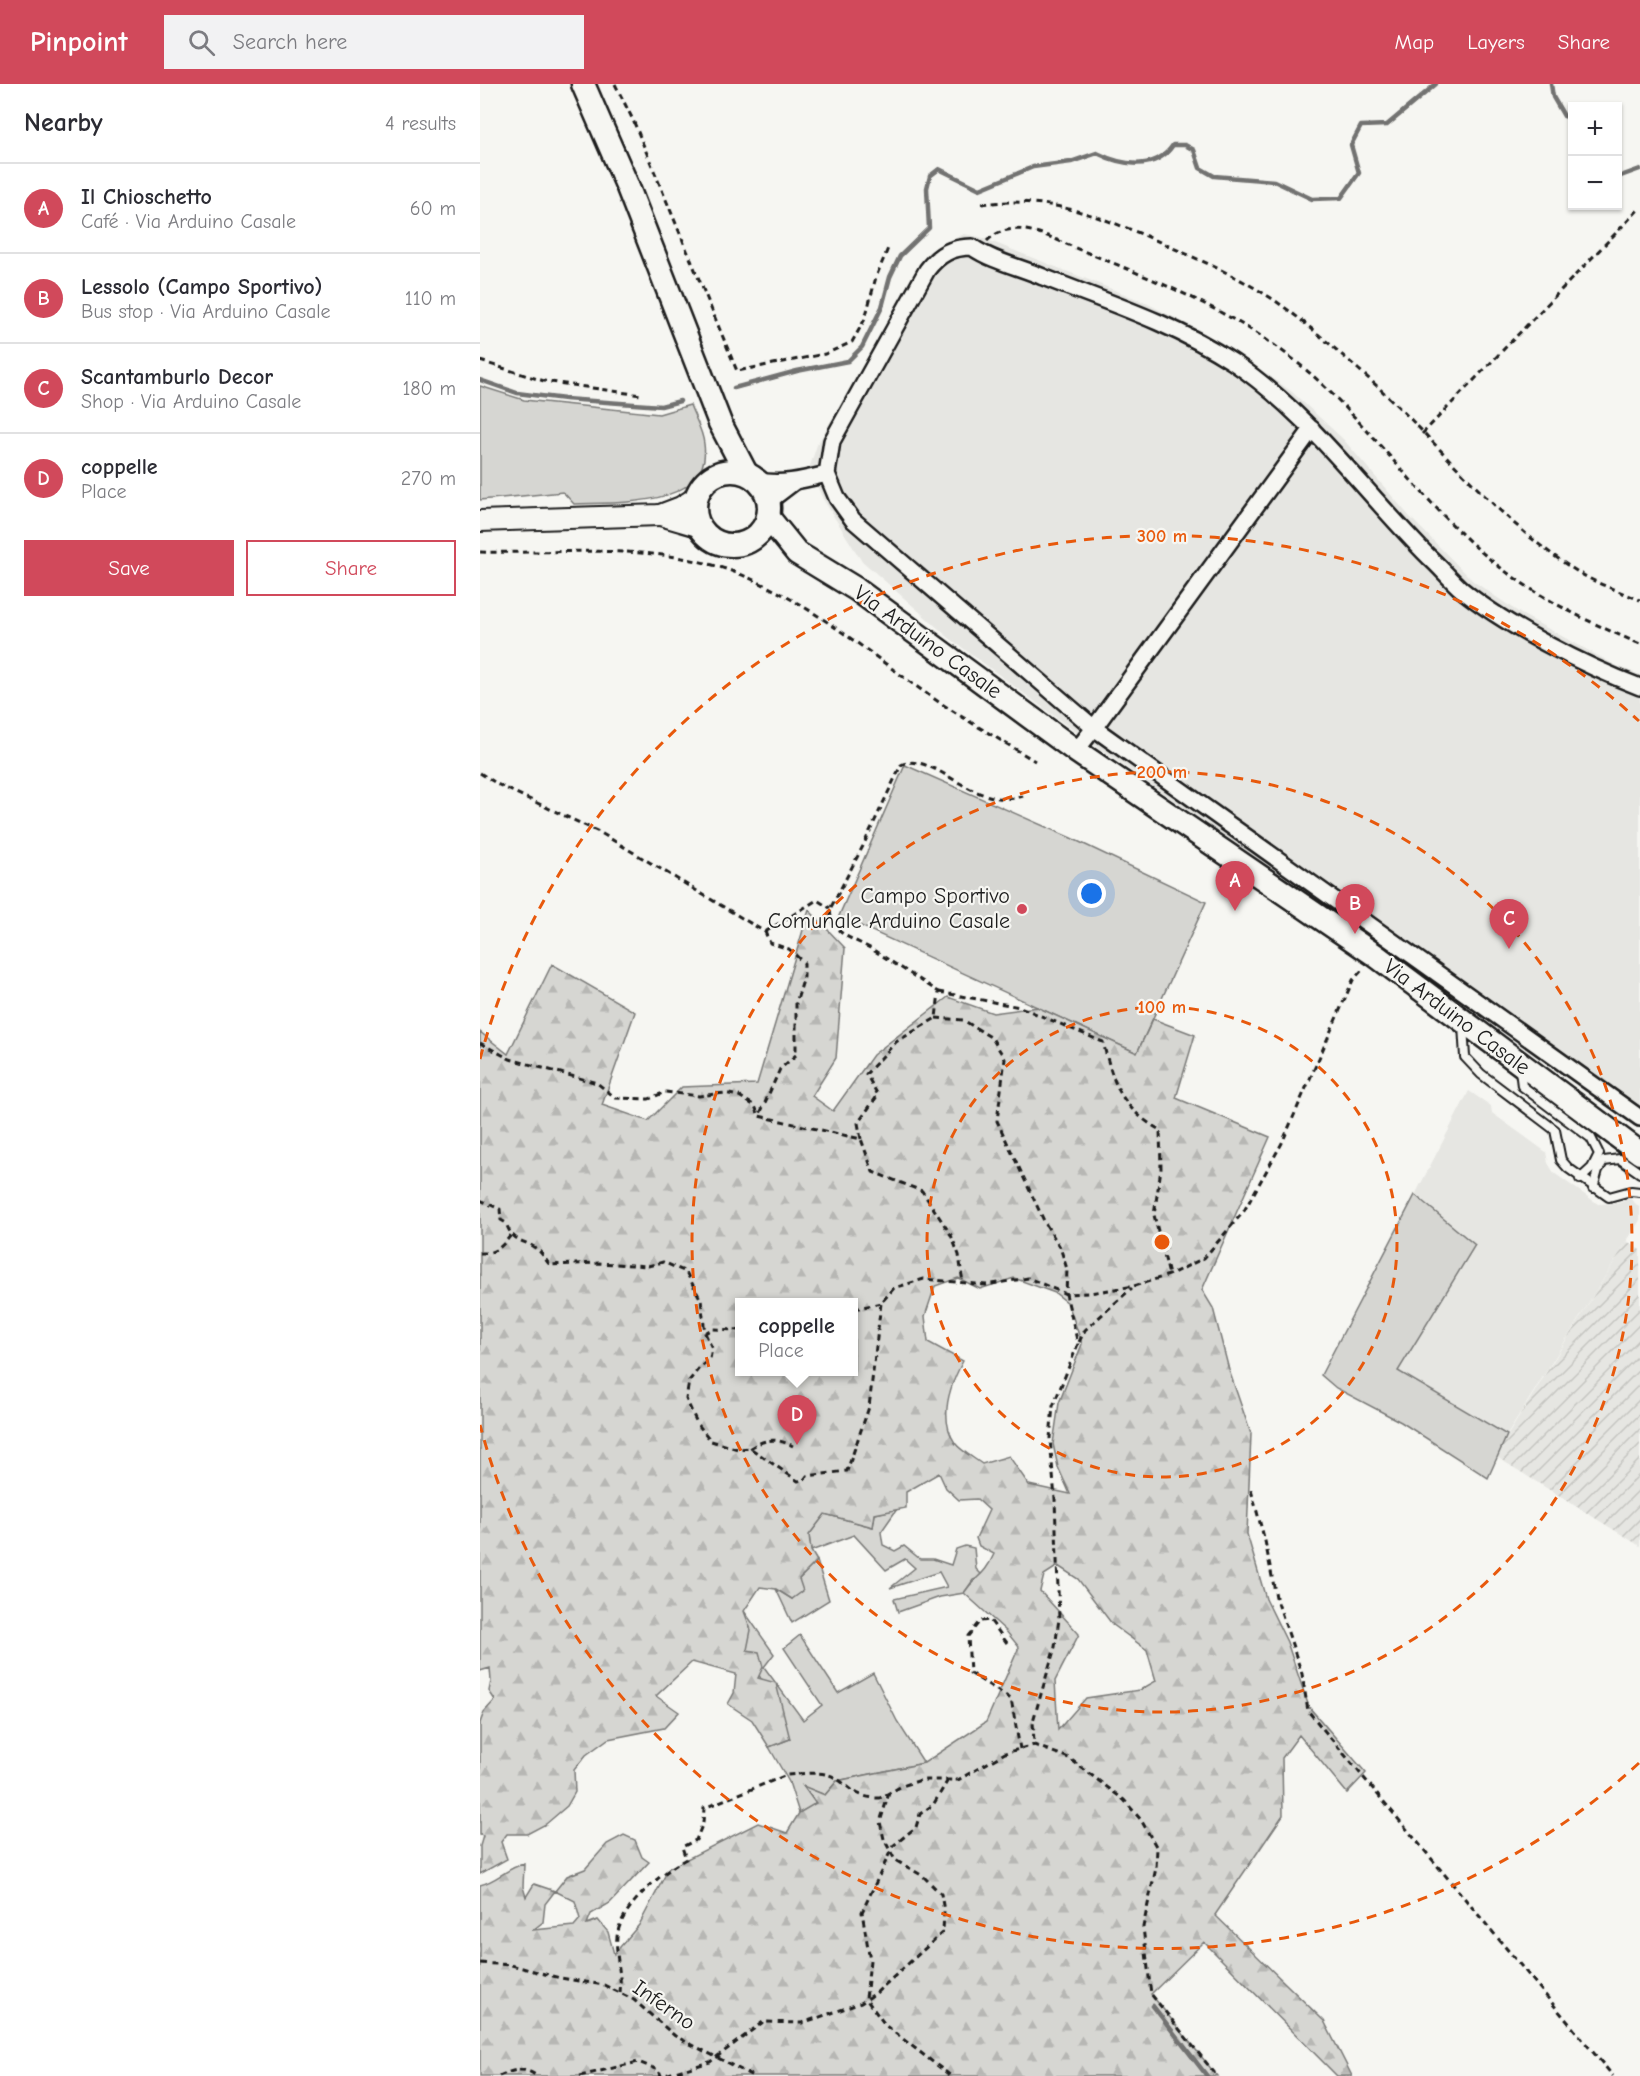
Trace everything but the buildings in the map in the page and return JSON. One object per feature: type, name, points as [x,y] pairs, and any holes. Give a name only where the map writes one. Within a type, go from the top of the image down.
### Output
[{"type":"main road","points":[[583,84],[627,185],[720,423],[797,553]]},
{"type":"main road","points":[[720,423],[724,446],[722,472]]},
{"type":"main road","points":[[752,477],[734,470],[722,472],[705,482],[697,497],[696,516],[701,527],[712,539],[722,543],[735,544],[749,541],[759,534],[769,509]]},
{"type":"main road","points":[[749,541],[797,553]]},
{"type":"main road","name":"Via Arduino Casale","points":[[797,553],[856,589],[1076,751],[1375,955],[1519,1065],[1640,1153]]},
{"type":"street","points":[[752,477],[777,484],[827,474],[832,441],[927,270],[935,260],[957,247],[972,247],[1203,344],[1266,386],[1312,429],[1405,533],[1461,589],[1503,618],[1608,675],[1640,687]]},
{"type":"street","points":[[1076,751],[1312,429]]},
{"type":"street","name":"Via Arduino Casale","points":[[827,474],[837,498],[853,520],[1094,728],[1640,1118]]},
{"type":"street","points":[[769,509],[794,482]]},
{"type":"street","points":[[660,515],[681,507],[697,497]]},
{"type":"street","points":[[480,521],[660,515],[701,527]]},
{"type":"lane","points":[[1463,1022],[1465,1057],[1481,1074],[1555,1130],[1561,1160],[1580,1179],[1609,1197],[1631,1191],[1640,1192]]},
{"type":"lane","points":[[1519,1065],[1522,1086],[1591,1138],[1599,1154],[1592,1168],[1580,1179]]},
{"type":"lane","points":[[1593,1188],[1598,1170],[1605,1161],[1620,1159],[1640,1173]]},
{"type":"path","points":[[615,84],[633,120],[737,371],[825,354],[852,342],[865,319],[876,277],[889,246]]},
{"type":"path","points":[[982,204],[1025,201],[1062,207],[1126,228],[1230,274],[1265,294],[1359,370],[1496,509],[1550,553],[1594,581],[1640,600]]},
{"type":"path","points":[[1422,434],[1640,208]]},
{"type":"path","points":[[480,362],[543,381],[641,395]]},
{"type":"path","points":[[480,552],[643,552],[699,561],[749,577],[794,601],[930,695],[1035,761]]},
{"type":"path","points":[[830,909],[901,765],[914,761],[924,763],[970,789],[1002,801],[1023,796]]},
{"type":"path","points":[[480,773],[500,785],[601,833],[765,932],[770,943],[789,949],[804,963],[804,977],[796,1003],[796,1055],[780,1069],[759,1116]]},
{"type":"path","points":[[765,932],[818,900],[830,909],[834,925],[844,935],[870,948],[939,992],[1020,1006],[1103,1042],[1120,1094],[1137,1117],[1160,1130],[1161,1168],[1154,1215],[1169,1275]]},
{"type":"path","points":[[750,1448],[798,1480],[804,1480],[807,1476],[847,1471],[869,1407],[881,1303],[894,1288],[924,1279],[986,1286],[1028,1278],[1066,1294],[1134,1286],[1169,1275],[1204,1258],[1244,1211],[1282,1143],[1353,980],[1375,955]]},
{"type":"path","points":[[936,1018],[939,992]]},
{"type":"path","points":[[963,1284],[959,1255],[951,1235],[922,1191],[873,1172],[861,1139],[858,1123],[878,1095],[866,1074],[896,1042],[936,1018],[963,1020],[992,1038],[1005,1059],[997,1121],[1045,1223],[1060,1247],[1067,1269],[1066,1294],[1078,1344]]},
{"type":"path","points":[[480,1043],[510,1059],[597,1083],[616,1098],[649,1099],[664,1092],[699,1096],[725,1093],[739,1096],[755,1106],[759,1116]]},
{"type":"path","points":[[759,1116],[861,1139]]},
{"type":"path","points":[[480,1200],[500,1209],[501,1221],[506,1223],[512,1234],[521,1243],[537,1249],[550,1265],[599,1263],[648,1266],[663,1262],[686,1272],[693,1280],[701,1300],[705,1333],[712,1348],[710,1359],[689,1381],[686,1399],[697,1423],[711,1441],[738,1449],[750,1448],[763,1440],[778,1438],[793,1446]]},
{"type":"path","points":[[480,1253],[490,1253],[500,1249],[512,1234]]},
{"type":"path","points":[[1034,1745],[1033,1721],[1055,1647],[1059,1619],[1055,1499],[1050,1438],[1053,1406],[1084,1330],[1134,1286]]},
{"type":"path","points":[[858,1308],[881,1303]]},
{"type":"path","points":[[705,1333],[712,1329],[735,1330]]},
{"type":"path","points":[[1251,1490],[1265,1541],[1276,1597],[1302,1674],[1308,1711],[1613,2076]]},
{"type":"path","points":[[1007,1643],[990,1620],[980,1621],[968,1636],[970,1673],[1011,1699],[1020,1749]]},
{"type":"path","points":[[620,1993],[617,1934],[629,1911],[650,1884],[686,1859],[682,1847],[696,1839],[703,1823],[704,1808],[787,1776],[825,1774],[858,1794],[880,1798],[921,1780],[958,1780],[1005,1753],[1034,1745],[1069,1758],[1124,1800],[1141,1820],[1157,1848],[1156,1868],[1143,1927],[1150,1994],[1217,2076]]},
{"type":"path","points":[[948,1780],[933,1805],[920,1814],[916,1827],[893,1846],[862,1912],[870,1960],[866,1999],[886,2026],[951,2076]]},
{"type":"path","points":[[580,2076],[638,2062],[658,2070],[661,2076],[710,2062],[716,2056],[728,2051],[740,2037],[763,2022],[802,2023],[866,1999],[943,1932],[944,1911],[941,1894],[923,1876],[895,1860],[884,1839],[880,1822],[889,1794]]},
{"type":"path","name":"Inferno","points":[[480,1963],[511,1965],[560,1978],[604,1984],[634,2000],[675,2037],[753,2076]]},
{"type":"path","points":[[499,2076],[516,2069],[528,2070],[537,2076]]},
{"type":"shaded area","points":[[964,234],[980,237],[1142,301],[1201,331],[1253,364],[1292,392],[1343,439],[1410,517],[1473,581],[1521,614],[1617,666],[1640,675],[1640,1128],[1066,725],[948,637],[861,560],[823,499],[809,469],[817,445],[928,252]]},
{"type":"shaded area","points":[[1469,1091],[1491,1106],[1492,1113],[1546,1152],[1548,1163],[1554,1173],[1598,1204],[1619,1203],[1630,1198],[1640,1208],[1640,1220],[1507,1435],[1398,1371],[1474,1245],[1415,1195]]},
{"type":"shaded area","points":[[1627,1241],[1640,1250],[1640,1546],[1495,1456]]},
{"type":"green space","points":[[480,386],[524,400],[659,414],[690,405],[703,439],[703,465],[693,481],[677,491],[657,498],[574,504],[563,492],[480,500]]},
{"type":"green space","name":"Campo Sportivo Comunale Arduino Casale","points":[[905,765],[1071,838],[1206,902],[1137,1053],[839,916]]},
{"type":"green space","points":[[809,910],[845,948],[836,1058],[812,1096],[833,1111],[873,1055],[948,997],[993,1013],[1037,1007],[1137,1053],[1153,1019],[1195,1035],[1176,1098],[1270,1137],[1202,1290],[1213,1308],[1229,1370],[1251,1434],[1247,1534],[1266,1599],[1287,1642],[1309,1707],[1366,1773],[1347,1793],[1299,1735],[1282,1758],[1283,1815],[1215,1915],[1324,2021],[1352,2076],[1337,2076],[1204,1942],[1151,1994],[1217,2076],[480,2076],[480,1885],[524,1864],[523,1887],[526,1897],[534,1884],[555,1891],[567,1876],[585,1869],[607,1844],[624,1835],[635,1840],[642,1857],[649,1862],[610,1903],[591,1914],[587,1924],[598,1920],[608,1932],[614,1954],[639,1925],[669,1868],[758,1823],[787,1833],[799,1813],[816,1803],[803,1786],[825,1795],[837,1781],[924,1763],[986,1722],[1019,1647],[1006,1631],[964,1593],[987,1567],[994,1554],[979,1546],[976,1538],[989,1510],[977,1499],[959,1500],[946,1488],[939,1473],[906,1492],[906,1508],[875,1514],[873,1527],[825,1514],[809,1535],[811,1551],[817,1561],[799,1579],[803,1591],[792,1599],[776,1589],[760,1587],[744,1611],[751,1630],[747,1650],[759,1652],[763,1667],[758,1678],[776,1683],[790,1739],[769,1747],[752,1720],[728,1704],[734,1693],[736,1674],[692,1662],[656,1696],[679,1712],[664,1728],[608,1739],[586,1755],[574,1770],[575,1792],[567,1806],[546,1824],[527,1834],[507,1834],[501,1842],[507,1859],[480,1874],[480,1846],[483,1836],[480,1835],[480,1723],[484,1712],[495,1700],[489,1691],[490,1668],[480,1671],[480,1032],[508,1054],[552,964],[635,1012],[602,1105],[648,1121],[682,1087],[757,1084]],"holes":[[[958,1278],[980,1289],[1014,1278],[1055,1293],[1068,1303],[1082,1344],[1059,1403],[1053,1444],[1058,1467],[1070,1494],[1029,1485],[1009,1456],[982,1464],[955,1443],[947,1423],[948,1401],[963,1361],[928,1342],[925,1316],[935,1286]],[[1058,1566],[1078,1579],[1112,1624],[1147,1650],[1156,1681],[1140,1690],[1086,1698],[1058,1730],[1055,1681],[1079,1634],[1040,1591],[1044,1575]],[[555,1891],[575,1901],[580,1919],[574,1926],[533,1930],[543,1922],[545,1904]]]},
{"type":"green space","points":[[1415,1195],[1475,1245],[1398,1371],[1507,1435],[1488,1478],[1401,1422],[1336,1388],[1321,1375]]},
{"type":"green space","points":[[897,1509],[881,1532],[883,1545],[895,1551],[904,1546],[920,1559],[933,1559],[951,1565],[956,1549],[965,1546],[974,1548],[976,1569],[983,1576],[973,1580],[964,1593],[940,1597],[898,1612],[894,1599],[947,1587],[939,1572],[890,1588],[915,1568],[905,1559],[886,1570],[854,1535],[811,1551],[809,1535],[825,1514],[873,1527],[875,1514]]},
{"type":"green space","points":[[817,1561],[829,1600],[792,1623],[776,1589],[792,1599],[799,1579]]},
{"type":"green space","points":[[744,1611],[774,1654],[764,1667],[803,1720],[822,1705],[784,1648],[800,1635],[838,1693],[873,1673],[897,1721],[924,1763],[837,1781],[825,1795],[804,1787],[816,1804],[799,1813],[789,1782],[769,1747],[790,1739],[747,1650]]},
{"type":"waterway","points":[[734,388],[797,371],[848,361],[862,347],[882,307],[890,277],[900,256],[929,228],[927,188],[930,176],[939,169],[980,189],[1033,167],[1071,162],[1097,153],[1116,161],[1137,164],[1157,159],[1166,154],[1173,145],[1185,145],[1194,150],[1200,168],[1214,176],[1274,181],[1312,199],[1341,198],[1359,173],[1351,145],[1361,126],[1387,125],[1436,84]]},
{"type":"waterway","points":[[1551,84],[1553,97],[1564,116],[1568,117]]},
{"type":"waterway","points":[[1622,176],[1640,169]]},
{"type":"waterway","points":[[480,380],[517,393],[565,399],[661,406],[680,401]]},
{"type":"waterway","points":[[1153,2006],[1207,2076]]},
{"type":"place","name":"Campo Sportivo Comunale Arduino Casale","points":[[1022,909]]},
{"type":"place","name":"Il Chioschetto","points":[[1235,911]]},
{"type":"place","name":"Lessolo (Campo Sportivo)","points":[[1355,934]]},
{"type":"place","name":"Scantamburlo Decor","points":[[1509,949]]},
{"type":"place","name":"coppelle","points":[[797,1445]]}]
